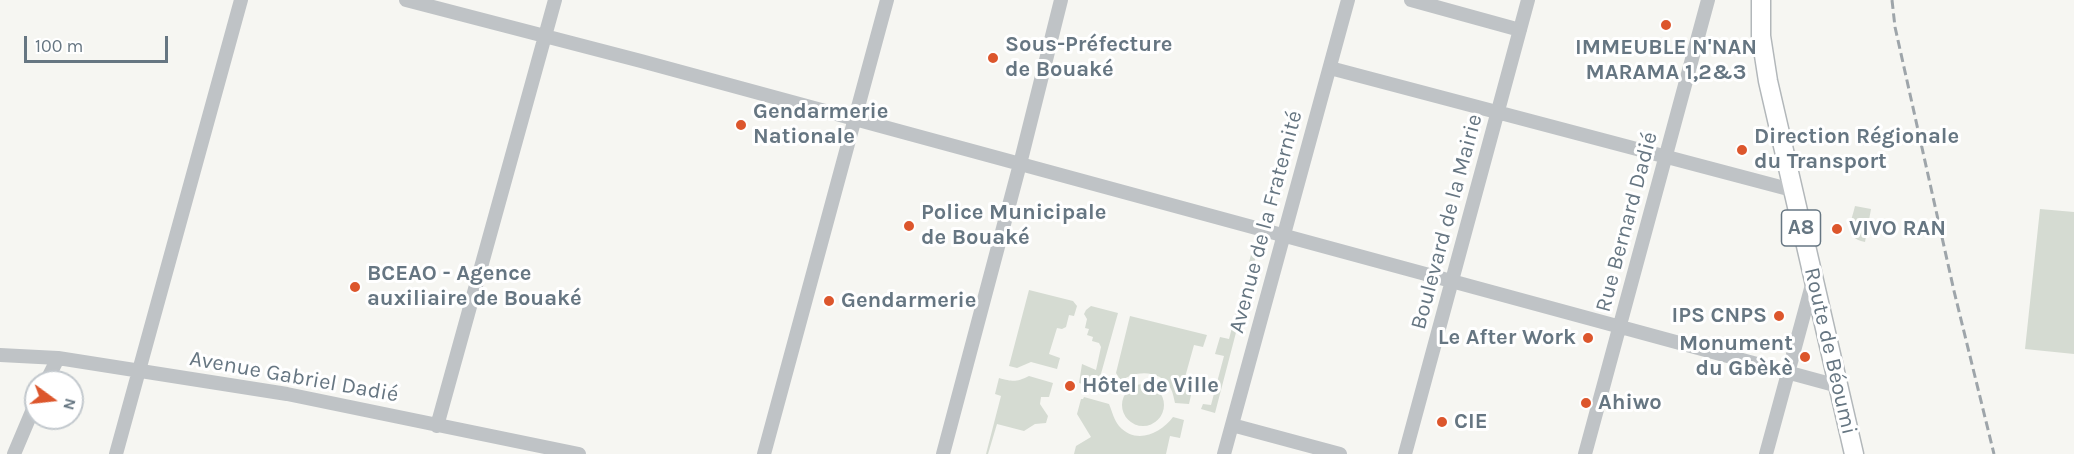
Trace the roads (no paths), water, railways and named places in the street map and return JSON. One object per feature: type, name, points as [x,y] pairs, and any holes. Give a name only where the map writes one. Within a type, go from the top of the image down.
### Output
[{"type":"main road","name":"Route de Béoumi","points":[[1761,0],[1761,36],[1768,81],[1854,454]]},
{"type":"street","points":[[116,454],[241,0]]},
{"type":"street","points":[[406,0],[544,38],[642,61],[1838,386]]},
{"type":"street","points":[[437,426],[555,0]]},
{"type":"street","points":[[764,454],[887,0]]},
{"type":"street","points":[[943,454],[1020,164],[1060,0]]},
{"type":"street","name":"Avenue de la Fraternité","points":[[1224,454],[1348,0]]},
{"type":"street","points":[[1411,0],[1520,30]]},
{"type":"street","points":[[1465,15],[1469,0]]},
{"type":"street","name":"Boulevard de la Mairie","points":[[1404,454],[1453,282],[1528,0]]},
{"type":"street","name":"Rue Bernard Dadié","points":[[1585,454],[1708,0]]},
{"type":"street","points":[[1330,68],[1792,190]]},
{"type":"street","points":[[1766,454],[1813,279]]},
{"type":"street","name":"Avenue Gabriel Dadié","points":[[0,355],[58,358],[287,394],[579,454]]},
{"type":"street","points":[[52,370],[58,358]]},
{"type":"street","points":[[1232,425],[1340,454]]},
{"type":"street","points":[[14,454],[24,430]]},
{"type":"railway","points":[[1892,0],[1895,27],[1954,291],[1994,454]]},
{"type":"place","name":"IMMEUBLE N'NAN MARAMA 1,2&3","points":[[1666,25]]},
{"type":"place","name":"Sous-Préfecture de Bouaké","points":[[993,58]]},
{"type":"place","name":"Gendarmerie Nationale","points":[[741,125]]},
{"type":"place","name":"Direction Régionale du Transport","points":[[1742,150]]},
{"type":"place","name":"Police Municipale de Bouaké","points":[[909,226]]},
{"type":"place","name":"VIVO RAN","points":[[1837,229]]},
{"type":"place","name":"BCEAO - Agence auxiliaire de Bouaké","points":[[355,287]]},
{"type":"place","name":"Gendarmerie","points":[[829,301]]},
{"type":"place","name":"IPS CNPS","points":[[1779,316]]},
{"type":"place","name":"Le After Work","points":[[1588,338]]},
{"type":"place","name":"Monument du Gbèkè","points":[[1805,357]]},
{"type":"place","name":"Hôtel de Ville","points":[[1070,386]]},
{"type":"place","name":"Ahiwo","points":[[1586,403]]},
{"type":"place","name":"CIE","points":[[1442,422]]}]
